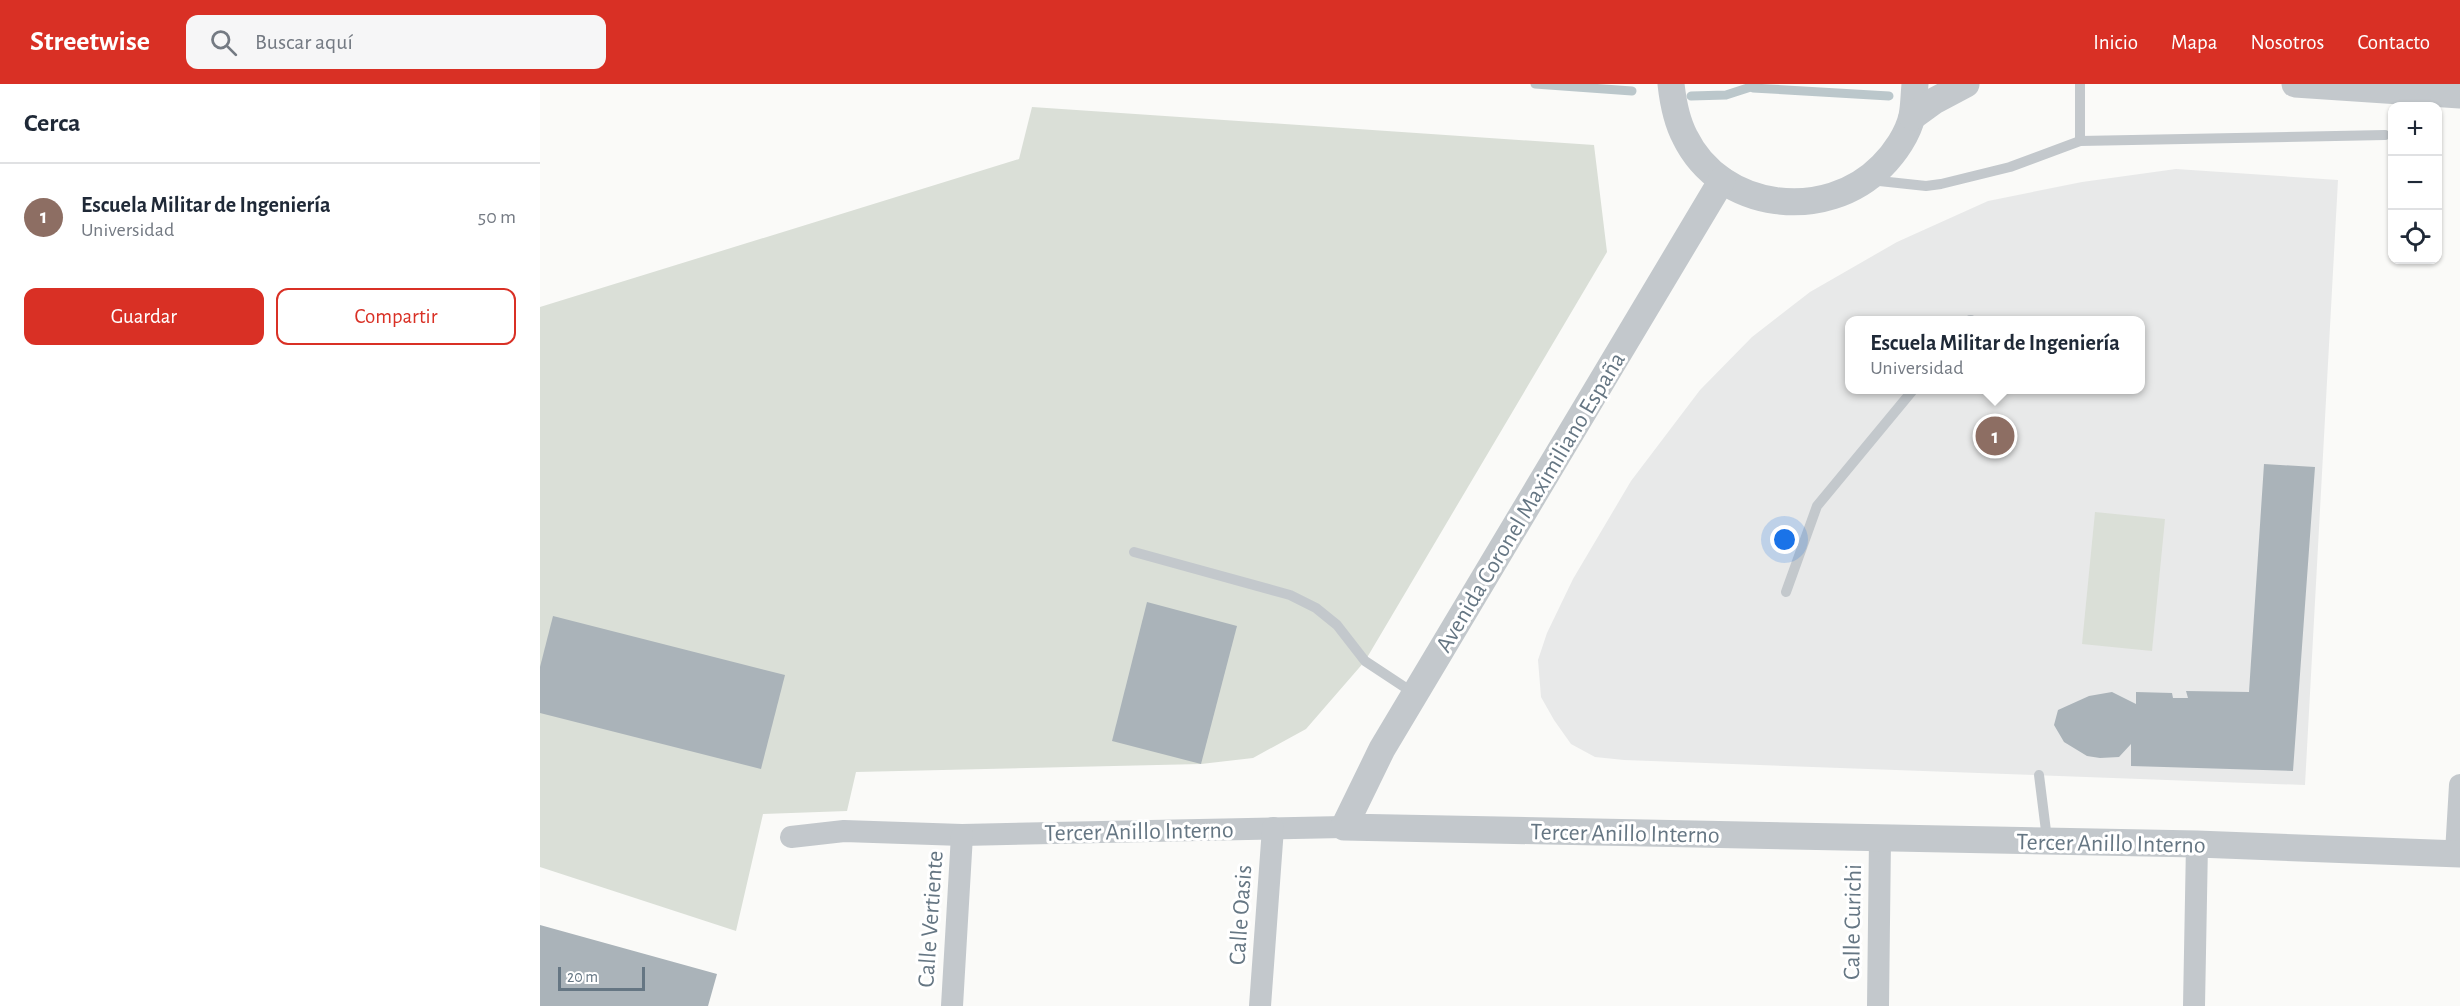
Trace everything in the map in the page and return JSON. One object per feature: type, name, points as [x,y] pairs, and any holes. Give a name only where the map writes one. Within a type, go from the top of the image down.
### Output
[{"type":"street","points":[[1670,84],[1675,112],[1685,138],[1701,161],[1722,180],[1756,197],[1795,204],[1833,197],[1868,180],[1895,152],[1912,117],[1915,84]]},
{"type":"street","points":[[1912,117],[1934,101],[1966,84]]},
{"type":"street","points":[[2295,84],[2406,87],[2460,95]]},
{"type":"street","name":"Avenida Coronel Maximiliano España","points":[[1344,827],[1382,750],[1722,180]]},
{"type":"street","points":[[2458,853],[2460,785]]},
{"type":"street","name":"Tercer Anillo Interno","points":[[791,837],[844,831],[962,835],[1344,827],[2197,844],[2458,853]]},
{"type":"street","name":"Calle Oasis","points":[[1260,1006],[1273,828]]},
{"type":"street","name":"Calle Vertiente","points":[[952,1006],[962,835]]},
{"type":"street","name":"Calle Curichi","points":[[1878,1006],[1880,838]]},
{"type":"street","points":[[2194,1006],[2197,844]]},
{"type":"lane","points":[[2080,84],[2080,141]]},
{"type":"lane","points":[[1868,180],[1926,186],[1941,184],[2010,167],[2080,141],[2385,135]]},
{"type":"lane","points":[[1786,592],[1816,506],[1910,394]]},
{"type":"lane","points":[[1134,552],[1290,595],[1316,608],[1337,626],[1365,661],[1415,695]]},
{"type":"lane","points":[[2039,775],[2048,842]]},
{"type":"shaded area","points":[[1032,107],[1594,145],[1607,252],[1365,661],[1306,729],[1253,758],[1201,764],[856,772],[847,811],[763,814],[736,931],[540,867],[540,307],[1019,159]]},
{"type":"shaded area","points":[[2176,169],[2338,180],[2305,785],[1624,760],[1595,757],[1571,744],[1541,697],[1538,660],[1547,633],[1573,579],[1631,481],[1700,390],[1752,337],[1810,292],[1897,242],[1988,201],[2082,182]]},
{"type":"shaded area","points":[[2095,512],[2165,519],[2152,651],[2082,644]]},
{"type":"building","points":[[2264,464],[2315,467],[2293,771],[2131,766],[2131,744],[2119,757],[2100,758],[2087,756],[2064,742],[2054,725],[2058,710],[2089,696],[2112,692],[2136,704],[2136,692],[2172,693],[2173,698],[2188,698],[2186,691],[2249,692]]},
{"type":"building","points":[[1147,602],[1237,626],[1201,764],[1112,741]]},
{"type":"building","points":[[553,616],[785,675],[761,769],[540,713],[540,667]]},
{"type":"building","points":[[540,925],[717,974],[708,1006],[540,1006]]},
{"type":"waterway","points":[[1535,84],[1632,91]]},
{"type":"waterway","points":[[1691,96],[1726,95],[1757,85]]},
{"type":"waterway","points":[[1753,88],[1889,96]]},
{"type":"place","name":"Escuela Militar de Ingeniería","points":[[1995,436]]}]
